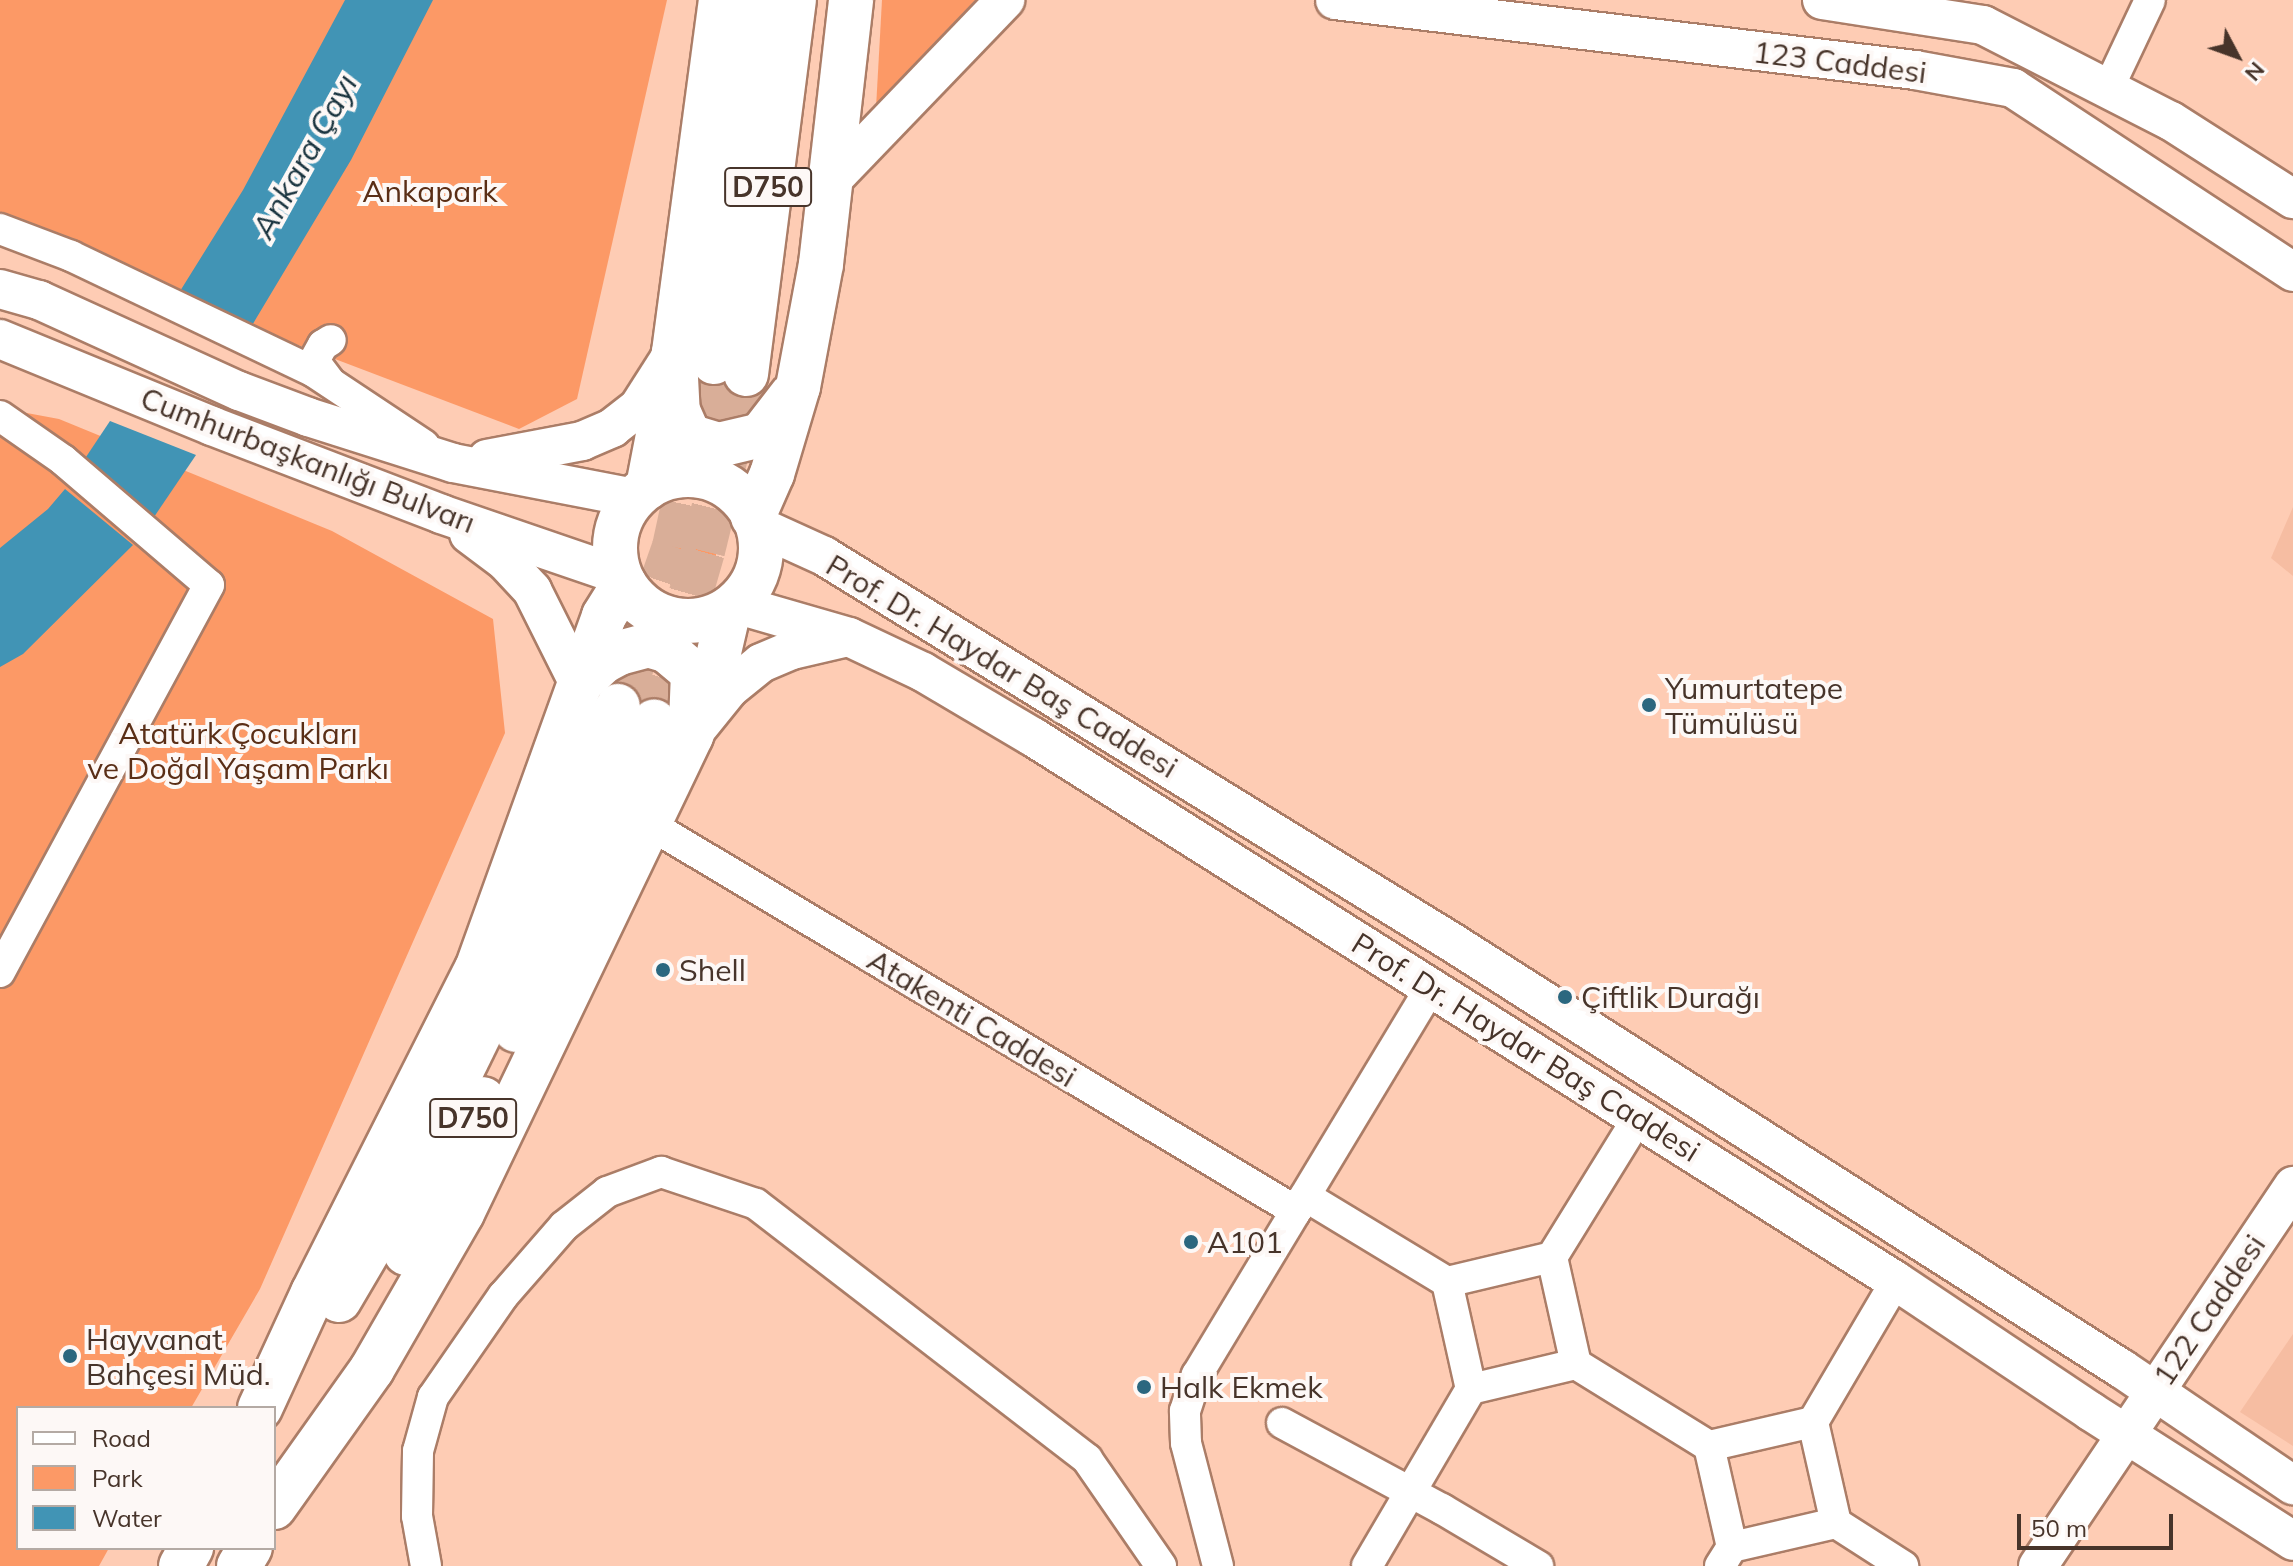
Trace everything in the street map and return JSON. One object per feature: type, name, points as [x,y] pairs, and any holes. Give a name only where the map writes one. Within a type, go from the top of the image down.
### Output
[{"type":"highway","points":[[721,0],[711,363],[641,492],[618,526],[615,550],[622,579],[646,609],[666,618],[687,622],[709,618],[732,606]]},
{"type":"highway","name":"D750","points":[[711,363],[759,0]]},
{"type":"highway","name":"D750","points":[[711,363],[794,0]]},
{"type":"highway","points":[[756,522],[798,387],[832,180],[851,0]]},
{"type":"highway","points":[[711,363],[678,411],[689,436],[719,445],[761,435],[798,387]]},
{"type":"highway","points":[[641,492],[668,477],[691,475],[713,479],[733,490],[756,522],[761,549],[757,572],[732,606],[713,678],[654,721]]},
{"type":"highway","points":[[261,1406],[319,1280],[477,969],[604,616],[622,579]]},
{"type":"highway","points":[[276,1504],[372,1369],[462,1213],[649,824],[654,721],[693,673],[666,650],[648,645],[604,661],[579,684]]},
{"type":"highway","name":"D750","points":[[275,1406],[399,1198],[506,980],[654,721]]},
{"type":"highway","name":"D750","points":[[276,1503],[424,1219],[515,1034],[654,721]]},
{"type":"main road","points":[[832,180],[1005,0]]},
{"type":"main road","name":"123 Caddesi","points":[[1335,0],[1915,70],[2013,88],[2293,272]]},
{"type":"main road","name":"123 Caddesi","points":[[1822,0],[1962,10],[1983,25],[2171,121],[2293,199]]},
{"type":"main road","name":"Cumhurbaşkanlığı Bulvarı","points":[[0,289],[39,300],[239,391],[308,417],[454,463],[641,492]]},
{"type":"main road","name":"Cumhurbaşkanlığı Bulvarı","points":[[0,339],[212,426],[622,579]]},
{"type":"main road","points":[[454,463],[534,452],[582,441],[612,428],[638,408],[711,363]]},
{"type":"main road","points":[[441,514],[505,561],[532,590],[579,684]]},
{"type":"main road","name":"Prof. Dr. Haydar Baş Caddesi","points":[[756,522],[824,556],[1413,918],[2154,1391],[2293,1485]]},
{"type":"main road","name":"Prof. Dr. Haydar Baş Caddesi","points":[[732,606],[849,637],[923,672],[1033,737],[1896,1281],[2293,1541]]},
{"type":"main road","points":[[654,721],[729,689],[761,663],[792,650],[849,637]]},
{"type":"main road","name":"122 Caddesi","points":[[2038,1566],[2293,1186]]},
{"type":"street","points":[[2108,89],[2150,0]]},
{"type":"street","points":[[0,229],[71,256],[245,342],[314,372],[454,463]]},
{"type":"street","points":[[331,340],[323,345],[314,361],[331,384]]},
{"type":"street","points":[[0,416],[63,460],[209,585],[0,972]]},
{"type":"street","name":"Atakenti Caddesi","points":[[649,824],[1300,1204],[1447,1282]]},
{"type":"street","points":[[1218,1566],[1186,1443],[1185,1411],[1197,1375],[1431,987]]},
{"type":"street","points":[[1576,1364],[1552,1257],[1638,1118]]},
{"type":"street","points":[[426,1566],[417,1516],[418,1451],[433,1397],[503,1296],[564,1226],[607,1192],[661,1172],[756,1204],[1087,1459],[1161,1566]]},
{"type":"street","points":[[1367,1566],[1471,1389],[1447,1282],[1552,1257]]},
{"type":"street","points":[[1896,1281],[1813,1422],[1836,1523],[1903,1566]]},
{"type":"street","points":[[1471,1389],[1576,1364],[1709,1446],[1813,1422]]},
{"type":"street","points":[[1282,1423],[1538,1566]]},
{"type":"street","points":[[1709,1446],[1726,1556],[1836,1523]]},
{"type":"shaded area","points":[[2293,507],[2293,576],[2271,558]]},
{"type":"shaded area","points":[[2293,1334],[2293,1446],[2240,1412]]},
{"type":"green space","name":"Ankapark","points":[[0,0],[667,0],[577,399],[519,429],[251,327],[0,215]]},
{"type":"green space","points":[[882,0],[981,0],[876,108]]},
{"type":"green space","name":"Atatürk Çocukları ve Doğal Yaşam Parkı","points":[[0,408],[59,419],[332,531],[493,619],[505,733],[260,1289],[192,1406],[16,1406],[16,1550],[108,1550],[99,1566],[0,1566]]},
{"type":"green space","points":[[691,518],[710,526],[718,545],[710,564],[691,572],[672,564],[664,545],[672,526]]},
{"type":"water","name":"Ankara Çayı","points":[[345,0],[433,0],[351,160],[251,327],[177,296],[243,190]]},
{"type":"water","points":[[110,421],[196,455],[154,517],[84,460]]},
{"type":"water","points":[[65,489],[133,545],[23,654],[0,667],[0,548],[48,509]]},
{"type":"tunnel","points":[[618,706],[674,547],[714,362]]},
{"type":"tunnel","points":[[654,721],[703,551],[746,374]]},
{"type":"place","name":"Yumurtatepe Tümülüsü","points":[[1649,705]]},
{"type":"place","name":"Shell","points":[[663,970]]},
{"type":"place","name":"Çiftlik Durağı","points":[[1565,997]]},
{"type":"place","name":"A101","points":[[1191,1242]]},
{"type":"place","name":"Hayvanat Bahçesi Müd.","points":[[70,1356]]},
{"type":"place","name":"Halk Ekmek","points":[[1144,1387]]}]
